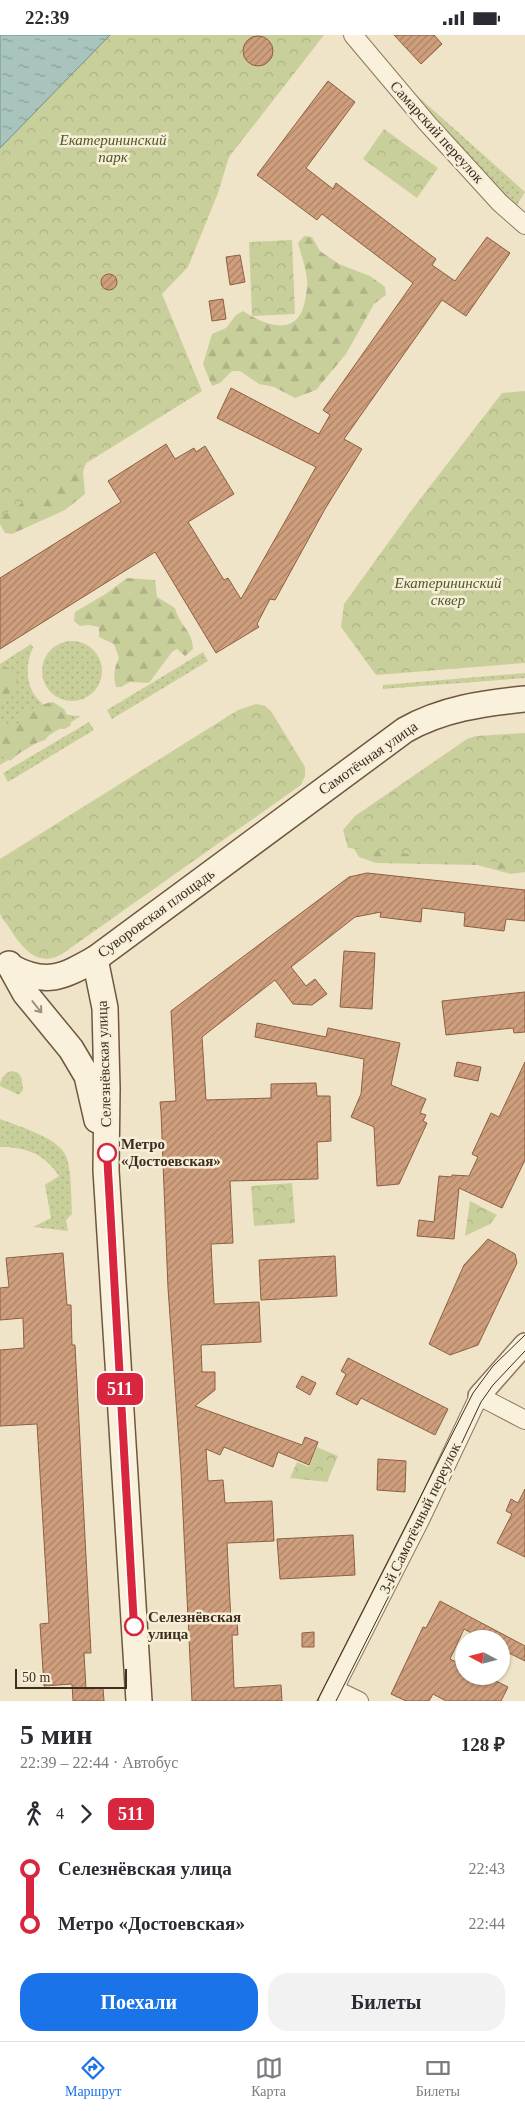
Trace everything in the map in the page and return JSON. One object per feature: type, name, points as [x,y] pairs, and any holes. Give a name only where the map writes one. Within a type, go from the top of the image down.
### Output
[{"type":"main road","name":"Самотёчная улица","points":[[302,805],[405,730],[421,721],[438,713],[461,708],[525,699]]},
{"type":"main road","name":"Суворовская площадь","points":[[4,960],[30,976],[54,978],[66,975],[95,959],[302,805]]},
{"type":"main road","name":"Селезнёвская улица","points":[[95,959],[105,1008],[108,1088],[106,1169],[139,1701]]},
{"type":"main road","name":"Селезнёвская улица","points":[[4,960],[25,993],[71,1049],[87,1076],[106,1169]]},
{"type":"street","name":"Самарский переулок","points":[[353,35],[427,123],[500,203],[525,225]]},
{"type":"street","name":"3-й Самотёчный переулок","points":[[331,1695],[413,1535],[479,1395],[525,1344]]},
{"type":"street","points":[[479,1395],[525,1420]]},
{"type":"street","points":[[331,1695],[359,1701]]},
{"type":"green space","name":"Екатерининский парк","points":[[0,35],[324,35],[229,157],[218,193],[188,267],[162,294],[202,391],[0,517]]},
{"type":"green space","points":[[414,93],[525,192],[518,203],[517,210]]},
{"type":"green space","points":[[384,129],[438,168],[417,198],[363,159]]},
{"type":"green space","points":[[304,236],[312,237],[320,251],[339,264],[370,276],[385,287],[386,295],[374,304],[346,354],[316,390],[295,398],[274,387],[259,384],[240,371],[232,371],[220,383],[212,386],[203,364],[212,334],[226,328],[236,315],[243,311],[262,321],[281,325],[289,324],[296,320],[302,312],[307,282],[305,266],[298,243]]},
{"type":"green space","points":[[292,240],[295,314],[252,316],[249,242]]},
{"type":"green space","name":"Екатерининский сквер","points":[[525,391],[525,663],[376,675],[341,627],[344,604],[414,507],[502,393]]},
{"type":"green space","points":[[91,449],[83,472],[85,494],[65,510],[12,534],[5,533],[0,524],[0,503]]},
{"type":"green space","points":[[127,578],[155,580],[157,597],[175,608],[191,637],[193,649],[185,656],[177,649],[172,652],[149,683],[130,682],[121,687],[116,687],[114,679],[119,658],[114,644],[99,637],[99,627],[80,626],[74,621],[75,612],[107,593]]},
{"type":"green space","points":[[66,641],[78,641],[89,646],[97,654],[102,665],[100,683],[89,696],[78,701],[66,701],[55,696],[47,688],[42,677],[42,665],[47,654],[55,646]]},
{"type":"green space","points":[[31,644],[33,647],[28,675],[30,686],[36,697],[54,711],[67,715],[81,716],[0,765],[0,664]]},
{"type":"green space","points":[[203,652],[208,661],[112,719],[107,710]]},
{"type":"green space","points":[[0,665],[16,671],[17,679],[14,688],[0,700]]},
{"type":"green space","points":[[525,673],[525,678],[383,689],[383,685]]},
{"type":"green space","points":[[53,702],[64,709],[71,723],[70,726],[64,729],[54,728],[45,740],[28,746],[10,761],[7,757],[0,755],[0,728],[7,724],[19,725],[22,714],[26,710]]},
{"type":"green space","points":[[256,704],[265,706],[271,711],[305,767],[305,776],[301,785],[62,954],[45,959],[25,949],[0,913],[0,859],[238,710]]},
{"type":"green space","points":[[89,722],[94,730],[8,782],[3,773]]},
{"type":"green space","points":[[525,733],[525,865],[348,848],[343,830],[355,816],[467,739],[476,736]]},
{"type":"green space","points":[[525,815],[525,872],[511,874],[477,865],[376,863],[359,857],[353,847]]},
{"type":"green space","points":[[11,1071],[18,1073],[21,1077],[23,1090],[19,1095],[0,1086],[3,1077]]},
{"type":"green space","points":[[0,1119],[47,1138],[62,1150],[66,1156],[70,1177],[72,1214],[66,1220],[68,1231],[33,1227],[51,1218],[45,1185],[59,1176],[48,1162],[34,1153],[18,1148],[0,1147]]},
{"type":"green space","points":[[292,1183],[295,1223],[254,1226],[251,1186]]},
{"type":"green space","points":[[470,1201],[497,1215],[490,1224],[465,1236]]},
{"type":"green space","points":[[317,1447],[338,1456],[327,1482],[290,1478],[297,1462],[309,1467]]},
{"type":"water","points":[[0,35],[110,35],[0,148]]},
{"type":"building","points":[[394,35],[434,35],[442,44],[421,64]]},
{"type":"building","points":[[258,36],[269,40],[273,51],[269,62],[258,66],[247,62],[243,51],[247,40]]},
{"type":"building","points":[[328,81],[355,102],[306,168],[333,189],[336,183],[436,259],[432,265],[455,281],[487,237],[510,253],[466,316],[442,300],[344,439],[362,449],[325,509],[275,600],[270,599],[257,624],[259,627],[216,653],[155,552],[0,649],[0,578],[121,502],[108,481],[166,444],[175,459],[194,448],[196,452],[205,446],[234,494],[188,522],[224,580],[228,578],[241,599],[316,467],[217,418],[231,388],[319,434],[330,415],[323,410],[413,283],[322,214],[317,220],[257,175]]},
{"type":"building","points":[[240,255],[245,282],[230,285],[226,257]]},
{"type":"building","points":[[106,274],[112,274],[117,279],[115,288],[106,290],[101,285],[101,279]]},
{"type":"building","points":[[223,299],[226,319],[212,321],[209,301]]},
{"type":"building","points":[[367,873],[525,890],[525,921],[506,919],[504,931],[464,926],[465,913],[422,908],[421,922],[380,917],[381,912],[355,917],[291,967],[306,986],[315,979],[327,994],[312,1005],[293,1004],[275,980],[202,1037],[206,1100],[271,1098],[271,1084],[316,1083],[317,1096],[330,1096],[331,1141],[317,1142],[318,1179],[230,1181],[233,1243],[211,1244],[214,1304],[259,1302],[261,1342],[201,1345],[202,1372],[215,1372],[215,1390],[195,1406],[302,1445],[305,1437],[318,1442],[309,1465],[278,1452],[273,1467],[224,1447],[220,1455],[206,1449],[208,1481],[223,1480],[225,1503],[272,1501],[274,1541],[227,1543],[231,1622],[237,1621],[238,1635],[232,1635],[234,1688],[281,1685],[282,1701],[192,1701],[181,1472],[168,1288],[160,1102],[176,1101],[171,1011],[349,877]]},
{"type":"building","points":[[344,951],[375,953],[372,1009],[340,1007]]},
{"type":"building","points":[[525,992],[525,1032],[514,1033],[513,1028],[446,1035],[442,1001]]},
{"type":"building","points":[[257,1023],[326,1037],[328,1028],[400,1043],[391,1085],[426,1099],[420,1113],[426,1115],[423,1121],[427,1123],[399,1184],[377,1186],[374,1127],[351,1117],[361,1094],[364,1059],[255,1037]]},
{"type":"building","points":[[457,1062],[481,1067],[478,1081],[454,1076]]},
{"type":"building","points":[[525,1062],[525,1160],[502,1208],[459,1188],[454,1239],[417,1236],[419,1220],[434,1222],[439,1176],[469,1176],[478,1157],[472,1154],[491,1113],[499,1117]]},
{"type":"building","points":[[488,1239],[515,1254],[517,1263],[478,1345],[450,1355],[429,1344],[464,1265]]},
{"type":"building","points":[[63,1253],[67,1305],[71,1305],[72,1345],[75,1345],[91,1653],[84,1653],[86,1689],[103,1688],[104,1701],[73,1701],[72,1684],[44,1686],[40,1624],[49,1623],[37,1424],[0,1426],[0,1350],[24,1348],[23,1318],[0,1320],[0,1288],[9,1287],[6,1258]]},
{"type":"building","points":[[335,1256],[337,1296],[261,1300],[259,1260]]},
{"type":"building","points":[[348,1358],[448,1409],[435,1435],[361,1398],[357,1405],[336,1394],[346,1374],[341,1371]]},
{"type":"building","points":[[302,1376],[316,1383],[310,1395],[296,1387]]},
{"type":"building","points":[[378,1459],[406,1461],[405,1492],[377,1490]]},
{"type":"building","points":[[525,1489],[525,1557],[497,1543],[512,1514],[506,1511],[511,1499],[518,1503]]},
{"type":"building","points":[[353,1535],[355,1575],[280,1579],[277,1539]]},
{"type":"building","points":[[440,1601],[495,1630],[455,1630],[455,1648],[450,1659],[455,1662],[455,1685],[504,1685],[508,1687],[501,1701],[446,1701],[433,1694],[429,1701],[406,1701],[391,1694],[423,1627],[426,1628]]},
{"type":"building","points":[[314,1632],[314,1647],[302,1647],[302,1633]]},
{"type":"building","points":[[510,1638],[525,1646],[525,1661],[510,1654]]},
{"type":"tram line","points":[[317,1701],[473,1393],[493,1366],[525,1335]]},
{"type":"tram line","points":[[336,1701],[402,1570],[481,1402],[493,1385],[525,1351]]},
{"type":"bus line","name":"511","points":[[107,1153],[106,1169],[134,1626]]},
{"type":"place","name":"Метро «Достоевская»","points":[[107,1153]]},
{"type":"place","name":"Селезнёвская улица","points":[[134,1626]]}]
